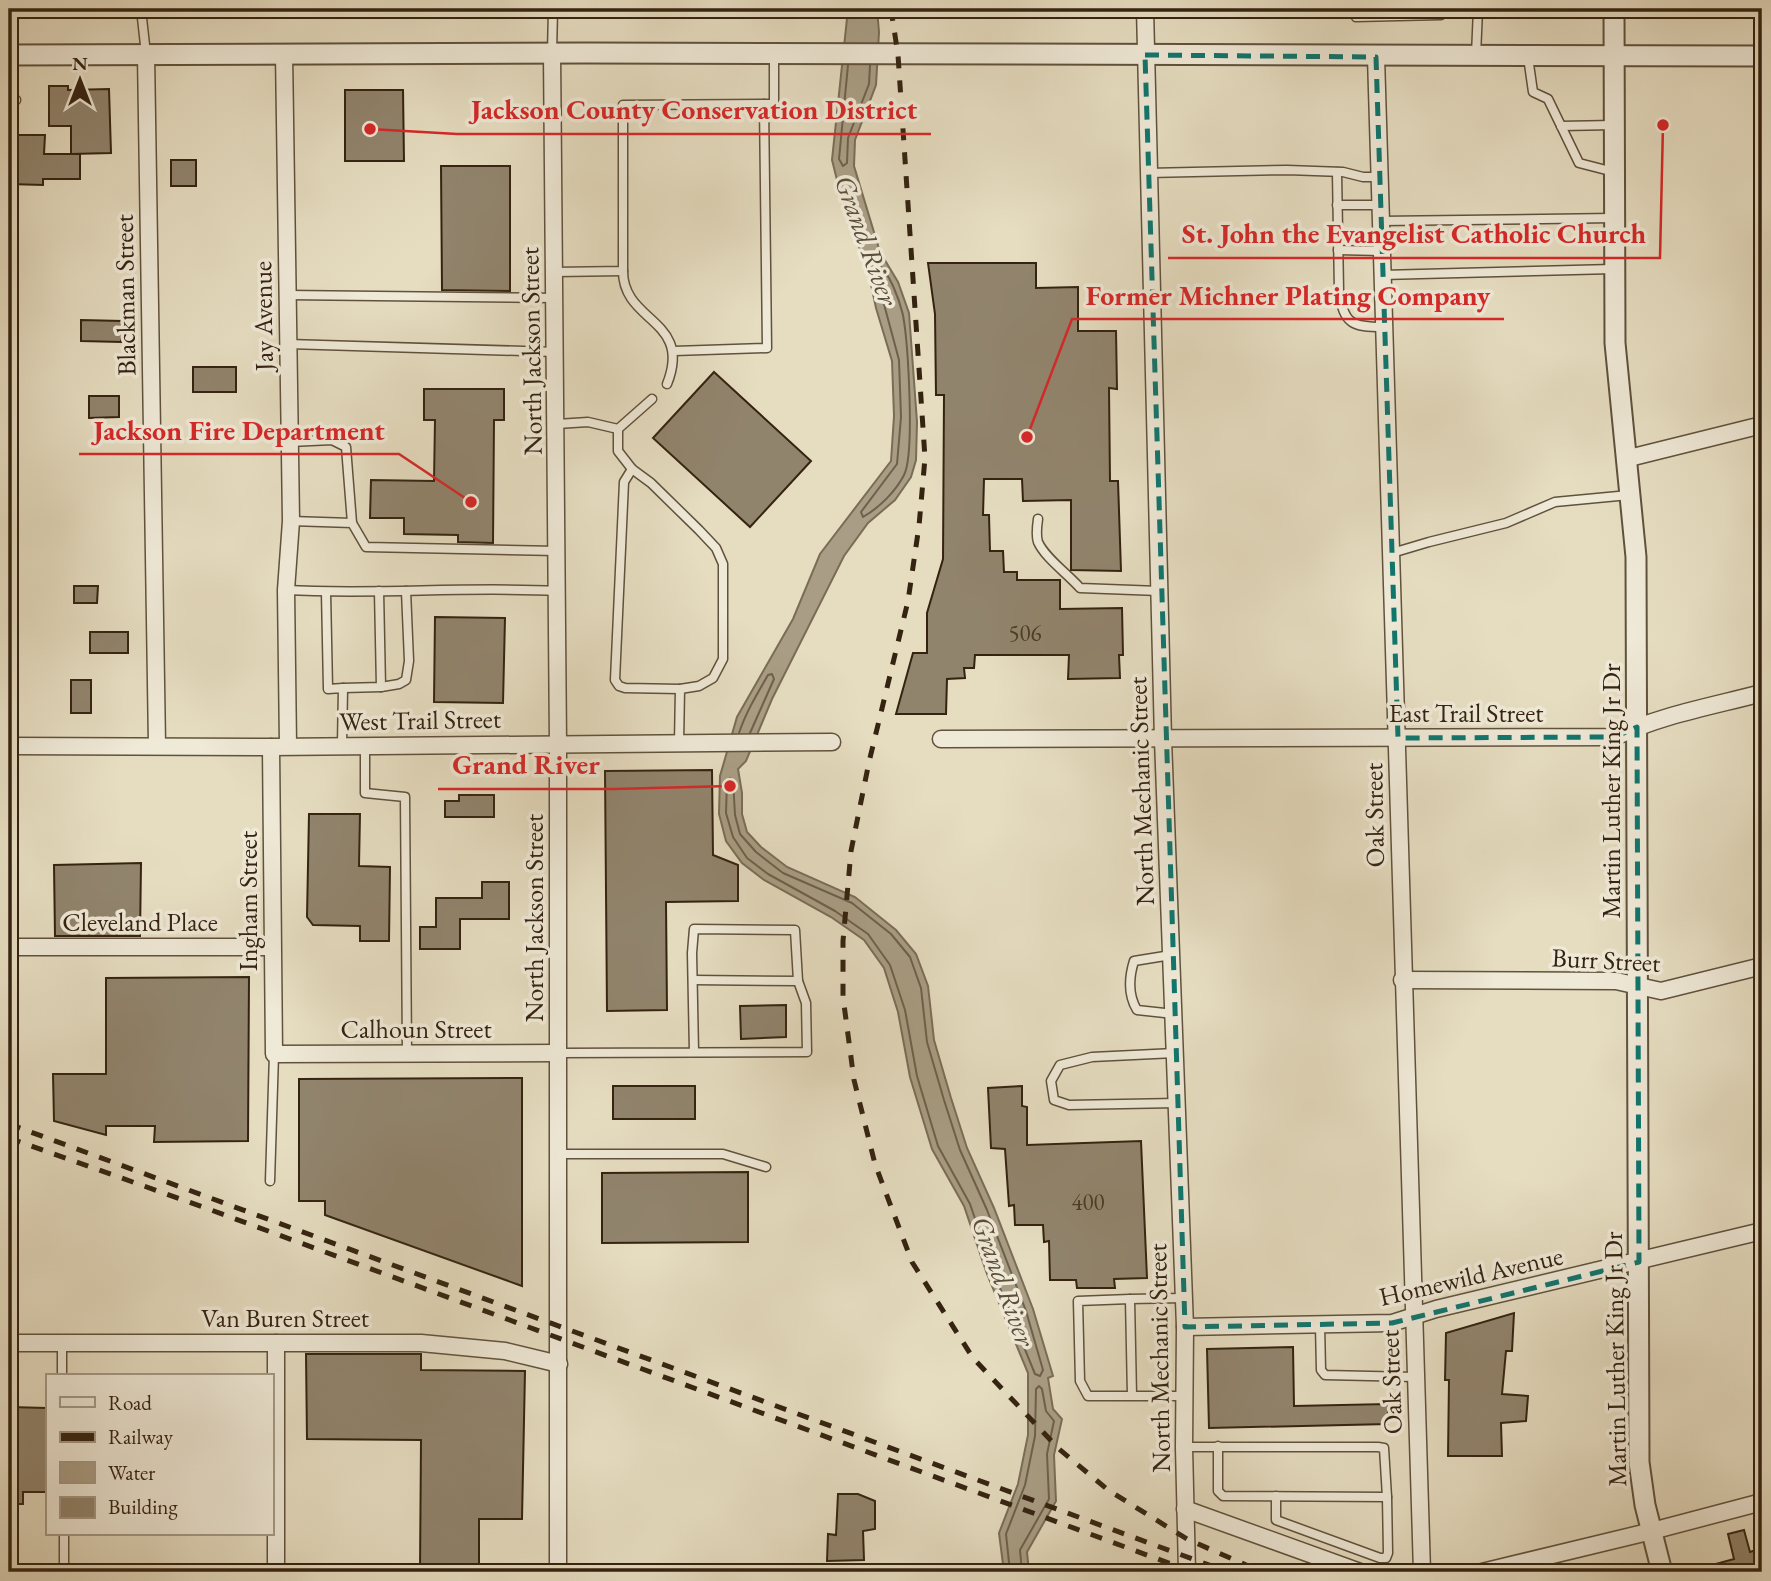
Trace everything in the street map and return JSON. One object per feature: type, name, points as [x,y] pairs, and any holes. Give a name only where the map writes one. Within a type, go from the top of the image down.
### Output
[{"type":"street","name":"North Mechanic Street","points":[[1145,9],[1144,55],[1163,739],[1185,1327],[1187,1572]]},
{"type":"street","name":"Martin Luther King Jr Dr","points":[[1614,9],[1615,343],[1636,557],[1639,1462],[1662,1572]]},
{"type":"street","name":"Jay Avenue","points":[[284,53],[290,442],[290,521],[286,590],[288,746]]},
{"type":"street","points":[[9,55],[552,53],[1762,56]]},
{"type":"street","name":"North Jackson Street","points":[[552,53],[557,424],[558,1572]]},
{"type":"street","name":"Blackman Street","points":[[146,55],[157,745]]},
{"type":"street","name":"Oak Street","points":[[1376,57],[1422,1572]]},
{"type":"street","points":[[1625,459],[1762,425]]},
{"type":"street","name":"East Trail Street","points":[[1163,739],[1615,737],[1637,727],[1762,693]]},
{"type":"street","points":[[941,739],[1163,739]]},
{"type":"street","name":"West Trail Street","points":[[9,746],[271,747],[832,742]]},
{"type":"street","name":"Ingham Street","points":[[271,747],[274,1054]]},
{"type":"street","name":"Cleveland Place","points":[[9,947],[272,947]]},
{"type":"street","name":"Burr Street","points":[[1402,980],[1616,981],[1661,991],[1762,966]]},
{"type":"street","name":"Calhoun Street","points":[[274,1054],[558,1053]]},
{"type":"street","name":"Homewild Avenue","points":[[1185,1327],[1392,1323],[1436,1309],[1762,1231]]},
{"type":"street","name":"Van Buren Street","points":[[9,1343],[421,1343],[505,1351],[559,1364]]},
{"type":"street","points":[[276,1343],[276,1572]]},
{"type":"street","points":[[1482,1572],[1762,1502]]},
{"type":"street","points":[[1185,1509],[1360,1572]]},
{"type":"lane","points":[[141,9],[146,55]]},
{"type":"lane","points":[[552,9],[552,53]]},
{"type":"lane","points":[[1356,17],[1441,15],[1441,9]]},
{"type":"lane","points":[[1476,57],[1478,9]]},
{"type":"lane","points":[[1500,9],[1505,13],[1554,13],[1559,9]]},
{"type":"lane","points":[[667,384],[674,367],[674,351],[667,336],[627,295],[623,285],[623,104],[774,104],[774,55]]},
{"type":"lane","points":[[1528,57],[1533,92],[1548,99],[1578,163],[1614,172]]},
{"type":"lane","points":[[674,351],[767,348],[764,104]]},
{"type":"lane","points":[[1561,126],[1614,125]]},
{"type":"lane","points":[[1337,172],[1339,292],[1342,309],[1353,323],[1384,327]]},
{"type":"lane","points":[[1148,173],[1337,172],[1379,177]]},
{"type":"lane","points":[[1337,205],[1380,213],[1614,218]]},
{"type":"lane","points":[[1338,250],[1381,251]]},
{"type":"lane","points":[[1382,275],[1615,269]]},
{"type":"lane","points":[[555,272],[623,271]]},
{"type":"lane","points":[[287,295],[556,299]]},
{"type":"lane","points":[[288,344],[556,352]]},
{"type":"lane","points":[[632,469],[624,482],[615,680],[619,686],[625,688],[680,689],[699,686],[713,678],[723,659],[723,564],[716,548],[651,483],[632,469],[618,451],[618,429],[652,399]]},
{"type":"lane","points":[[557,424],[588,422],[618,429]]},
{"type":"lane","points":[[290,442],[332,440],[346,447],[352,523],[366,547],[557,551]]},
{"type":"lane","points":[[1392,553],[1429,541],[1506,523],[1555,502],[1630,495]]},
{"type":"lane","points":[[1038,519],[1037,540],[1050,560],[1063,569],[1080,588],[1159,591]]},
{"type":"lane","points":[[290,521],[352,523]]},
{"type":"lane","points":[[286,590],[379,592],[521,589],[557,592]]},
{"type":"lane","points":[[326,592],[328,689],[381,687],[400,684],[406,680],[409,661],[406,591]]},
{"type":"lane","points":[[379,592],[381,687]]},
{"type":"lane","points":[[342,745],[343,688]]},
{"type":"lane","points":[[679,743],[680,689]]},
{"type":"lane","points":[[365,745],[365,793],[405,797],[407,1054]]},
{"type":"lane","points":[[558,1053],[807,1052],[806,1003],[798,981],[795,930],[694,929],[694,1052]]},
{"type":"lane","points":[[1171,955],[1134,961],[1130,986],[1132,1002],[1137,1010],[1174,1014]]},
{"type":"lane","points":[[693,980],[798,981]]},
{"type":"lane","points":[[270,1181],[274,1054]]},
{"type":"lane","points":[[1175,1054],[1092,1057],[1060,1065],[1051,1081],[1054,1100],[1069,1105],[1177,1103]]},
{"type":"lane","points":[[558,1154],[723,1154],[766,1167]]},
{"type":"lane","points":[[1184,1298],[1078,1301],[1080,1381],[1088,1396],[1185,1396]]},
{"type":"lane","points":[[1130,1299],[1132,1396]]},
{"type":"lane","points":[[1320,1325],[1321,1370],[1325,1375],[1415,1377]]},
{"type":"lane","points":[[62,1343],[62,1374]]},
{"type":"lane","points":[[1218,1446],[1220,1494],[1387,1497]]},
{"type":"lane","points":[[1184,1447],[1384,1448],[1387,1497],[1386,1558],[1276,1520],[1276,1496]]},
{"type":"lane","points":[[64,1536],[64,1572]]},
{"type":"highlighted area","points":[[1145,55],[1376,57],[1398,738],[1615,737],[1637,727],[1639,1262],[1392,1323],[1185,1327]]},
{"type":"shaded area","points":[[9,9],[562,9],[9,11]]},
{"type":"water","name":"Grand River","points":[[848,9],[877,9],[879,32],[876,85],[855,140],[854,166],[880,252],[898,282],[909,313],[917,422],[916,460],[911,477],[895,500],[868,523],[844,556],[772,699],[746,761],[738,769],[742,814],[747,832],[761,847],[787,867],[855,897],[896,930],[916,954],[928,986],[934,1040],[951,1098],[967,1148],[994,1208],[1033,1309],[1053,1376],[1048,1378],[1053,1409],[1062,1419],[1054,1455],[1056,1501],[1027,1552],[1029,1572],[1004,1572],[999,1533],[1018,1484],[1028,1435],[1028,1373],[987,1274],[964,1206],[932,1149],[910,1077],[898,1012],[884,968],[864,940],[831,917],[764,880],[742,863],[726,841],[719,814],[720,776],[737,717],[793,619],[820,554],[891,461],[894,416],[892,361],[869,275],[840,192],[832,160]]},
{"type":"building","points":[[49,86],[68,86],[68,90],[109,89],[111,153],[71,154],[71,126],[49,126]]},
{"type":"building","points":[[345,90],[403,90],[404,161],[345,161]]},
{"type":"building","points":[[9,135],[45,135],[44,154],[80,154],[80,179],[43,179],[43,185],[9,184]]},
{"type":"building","points":[[171,160],[196,160],[196,186],[171,186]]},
{"type":"building","points":[[441,166],[510,166],[510,291],[442,290]]},
{"type":"building","points":[[928,263],[1036,263],[1036,288],[1078,287],[1078,331],[1116,331],[1117,389],[1109,388],[1110,481],[1118,481],[1121,571],[1071,570],[1071,500],[1023,501],[1022,479],[984,479],[983,515],[989,515],[990,551],[1003,551],[1004,572],[1017,572],[1017,580],[1060,580],[1060,609],[1122,608],[1123,655],[1119,655],[1120,678],[1068,679],[1069,655],[975,655],[974,668],[964,668],[965,678],[947,679],[946,714],[896,714],[913,653],[927,653],[927,613],[943,559],[944,395],[936,395],[935,314]]},
{"type":"building","points":[[81,320],[122,321],[121,342],[81,341]]},
{"type":"building","points":[[193,367],[236,367],[236,392],[193,392]]},
{"type":"building","points":[[714,372],[811,461],[750,527],[653,438]]},
{"type":"building","points":[[424,389],[504,389],[504,420],[494,420],[493,543],[458,542],[458,535],[404,534],[404,518],[370,518],[371,480],[434,481],[435,420],[424,420]]},
{"type":"building","points":[[89,396],[119,396],[119,417],[89,418]]},
{"type":"building","points":[[74,586],[98,586],[97,603],[74,603]]},
{"type":"building","points":[[435,617],[505,618],[503,703],[434,702]]},
{"type":"building","points":[[90,632],[128,632],[128,653],[90,653]]},
{"type":"building","points":[[71,680],[91,680],[91,713],[71,713]]},
{"type":"building","points":[[712,770],[713,855],[738,865],[738,901],[666,902],[667,1010],[607,1011],[605,771]]},
{"type":"building","points":[[459,795],[494,795],[494,817],[445,817],[445,801],[459,801]]},
{"type":"building","points":[[309,814],[360,814],[359,866],[390,867],[389,941],[360,941],[360,926],[313,925],[307,917]]},
{"type":"building","points":[[141,863],[140,936],[55,936],[54,865]]},
{"type":"building","points":[[482,882],[509,882],[509,919],[460,919],[460,949],[420,949],[420,927],[436,927],[436,898],[482,898]]},
{"type":"building","points":[[249,977],[248,1141],[154,1142],[155,1126],[106,1126],[106,1135],[54,1121],[53,1074],[106,1074],[106,978]]},
{"type":"building","points":[[786,1005],[786,1037],[741,1039],[740,1006]]},
{"type":"building","points":[[522,1078],[522,1286],[325,1215],[325,1201],[299,1201],[299,1079]]},
{"type":"building","points":[[613,1086],[695,1086],[695,1119],[613,1119]]},
{"type":"building","points":[[1022,1086],[1022,1106],[1027,1107],[1027,1145],[1141,1141],[1147,1278],[1114,1279],[1115,1288],[1077,1288],[1076,1280],[1050,1280],[1049,1241],[1044,1242],[1043,1225],[1015,1225],[1014,1205],[1009,1206],[1005,1149],[991,1148],[988,1088]]},
{"type":"building","points":[[748,1172],[748,1242],[602,1243],[602,1173]]},
{"type":"building","points":[[1514,1313],[1512,1351],[1506,1351],[1502,1394],[1528,1396],[1526,1421],[1501,1423],[1502,1456],[1448,1456],[1449,1380],[1445,1380],[1446,1333]]},
{"type":"building","points":[[1293,1347],[1294,1406],[1388,1404],[1388,1424],[1209,1428],[1207,1349]]},
{"type":"building","points":[[306,1354],[421,1354],[421,1370],[525,1371],[522,1519],[479,1519],[479,1572],[420,1572],[421,1440],[307,1439]]},
{"type":"building","points":[[9,1407],[46,1408],[46,1492],[23,1492],[23,1504],[9,1504]]},
{"type":"building","points":[[838,1494],[858,1494],[875,1501],[875,1529],[863,1531],[864,1560],[827,1561],[828,1534],[836,1535]]},
{"type":"building","points":[[1744,1530],[1750,1552],[1762,1548],[1762,1572],[1701,1572],[1701,1568],[1734,1559],[1728,1534]]},
{"type":"railway","points":[[891,9],[898,55],[925,458],[908,601],[869,762],[851,851],[843,941],[843,997],[854,1080],[875,1164],[912,1262],[973,1358],[1059,1449],[1108,1490],[1187,1539],[1262,1572]]},
{"type":"railway","points":[[9,1124],[1228,1572]]},
{"type":"railway","points":[[9,1138],[1193,1572]]},
{"type":"place","name":"St. John the Evangelist Catholic Church","points":[[1663,125]]},
{"type":"place","name":"Jackson County Conservation District","points":[[370,129]]},
{"type":"place","name":"Former Michner Plating Company","points":[[1027,437]]},
{"type":"place","name":"Jackson Fire Department","points":[[471,502]]},
{"type":"place","name":"Grand River","points":[[730,786]]}]
